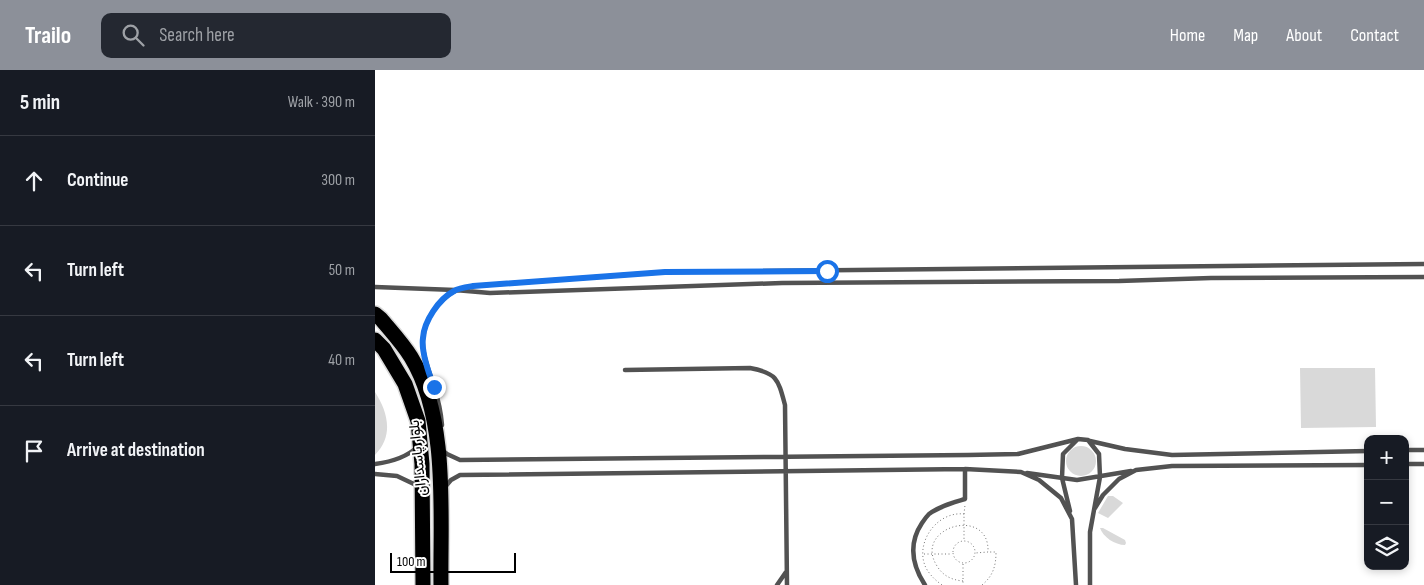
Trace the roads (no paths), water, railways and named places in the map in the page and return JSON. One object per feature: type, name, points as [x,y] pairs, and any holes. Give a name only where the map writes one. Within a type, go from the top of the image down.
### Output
[{"type":"highway","name":"بلوار پاسداران","points":[[375,314],[381,318],[411,357],[427,392],[437,444],[440,472],[441,585]]},
{"type":"highway","name":"بلوار پاسداران","points":[[375,340],[384,348],[405,384],[418,421],[422,495],[423,585]]},
{"type":"lane","points":[[1364,451],[1172,455],[1125,449],[1078,438],[1018,454],[460,460],[447,454],[437,444],[442,432],[441,413],[427,368],[423,338],[431,314],[445,297],[455,290],[473,286],[665,272],[1424,264]]},
{"type":"lane","points":[[375,287],[490,293],[782,283],[1424,277]]},
{"type":"lane","points":[[625,370],[750,368],[768,372],[779,383],[785,405],[784,456],[787,585]]},
{"type":"lane","points":[[1076,585],[1072,519],[1062,478],[1063,454],[1078,438]]},
{"type":"lane","points":[[1088,440],[1099,454],[1100,477],[1090,532],[1090,585]]},
{"type":"lane","points":[[375,464],[401,458],[411,453],[420,443]]},
{"type":"lane","points":[[1409,450],[1424,450]]},
{"type":"lane","points":[[1409,464],[1424,464]]},
{"type":"lane","points":[[440,472],[446,476],[965,469],[1021,472],[1077,480],[1172,466],[1364,465]]},
{"type":"lane","points":[[925,585],[917,574],[912,554],[916,532],[927,515],[947,504],[965,499],[965,469]]},
{"type":"lane","points":[[1094,510],[1103,495],[1119,479],[1136,470]]},
{"type":"lane","points":[[1021,472],[1039,480],[1061,498],[1072,519]]},
{"type":"lane","points":[[375,474],[397,476],[409,481],[416,485],[422,495]]},
{"type":"lane","points":[[440,493],[451,480],[460,475]]},
{"type":"lane","points":[[777,585],[787,571]]}]
